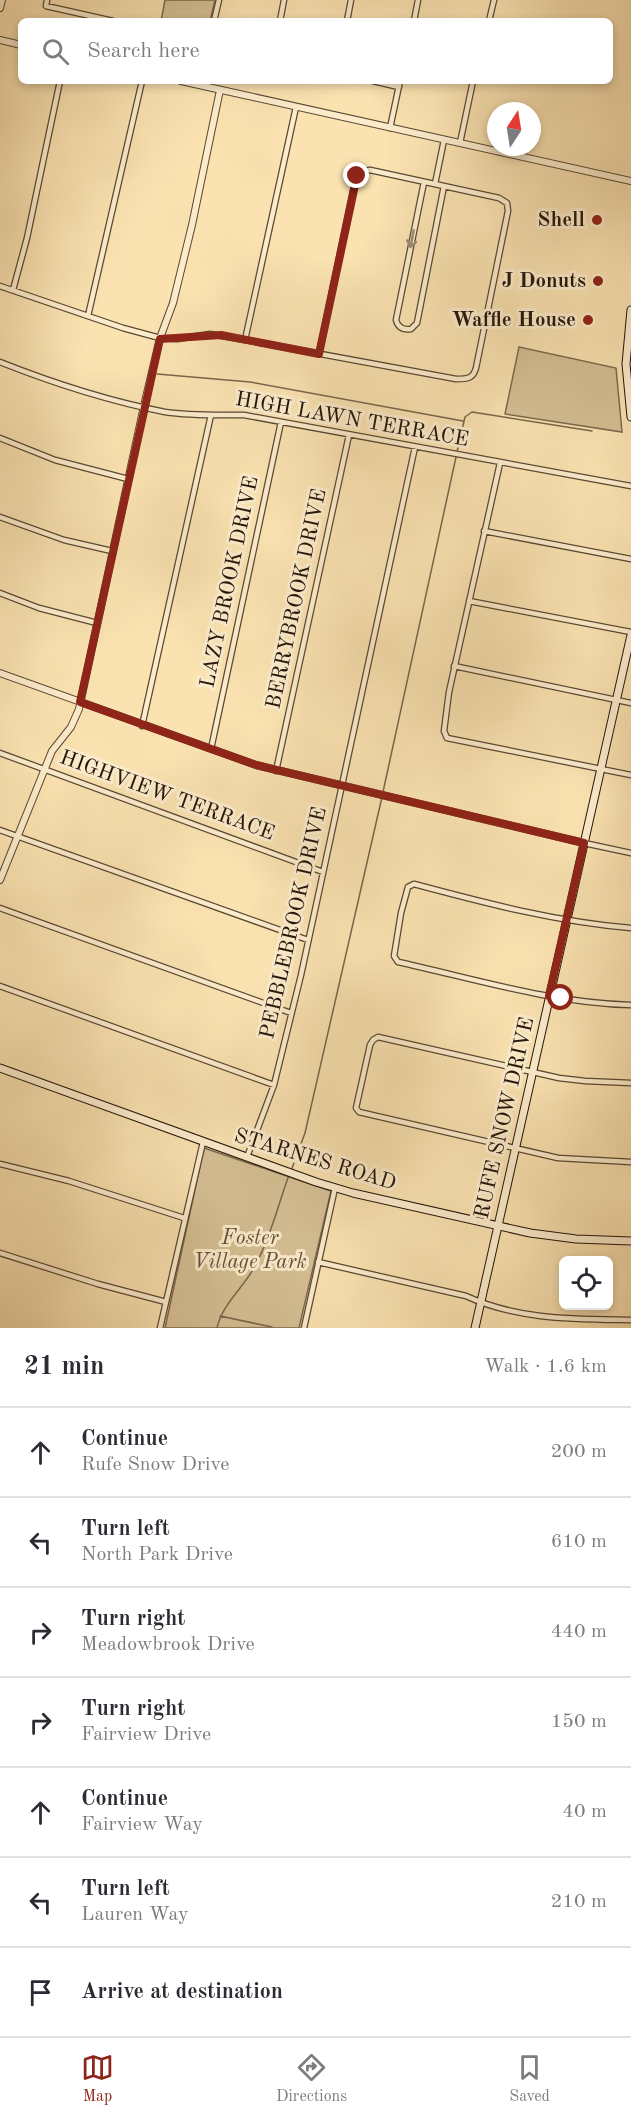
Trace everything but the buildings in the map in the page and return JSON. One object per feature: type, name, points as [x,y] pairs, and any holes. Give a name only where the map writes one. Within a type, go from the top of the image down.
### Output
[{"type":"main road","points":[[631,310],[626,358],[631,417]]},
{"type":"main road","name":"RUFE SNOW DRIVE","points":[[475,1328],[631,633]]},
{"type":"main road","name":"STARNES ROAD","points":[[0,1068],[335,1188],[555,1237],[631,1240]]},
{"type":"street","points":[[0,8],[2,0]]},
{"type":"street","points":[[215,18],[219,0]]},
{"type":"street","points":[[281,18],[284,0]]},
{"type":"street","points":[[348,18],[351,0]]},
{"type":"street","points":[[415,18],[418,0]]},
{"type":"street","points":[[490,18],[494,0]]},
{"type":"street","points":[[47,3],[101,18]]},
{"type":"street","points":[[0,40],[18,44]]},
{"type":"street","points":[[13,290],[27,238],[59,84]]},
{"type":"street","points":[[88,316],[141,84]]},
{"type":"street","points":[[194,84],[631,181]]},
{"type":"street","points":[[390,128],[399,84]]},
{"type":"street","points":[[460,143],[472,84]]},
{"type":"street","points":[[0,880],[52,751],[74,721],[80,702],[144,406],[192,225],[220,90]]},
{"type":"street","points":[[245,340],[296,107]]},
{"type":"street","points":[[435,184],[444,140]]},
{"type":"street","points":[[0,286],[160,339],[210,334],[245,340],[319,354],[456,379],[471,377],[476,368],[497,267],[508,211],[507,203],[499,198],[370,170],[360,172],[355,181],[319,354]]},
{"type":"street","points":[[423,182],[396,320],[399,326],[405,329],[411,329],[417,323],[444,186]]},
{"type":"street","name":"HIGH LAWN TERRACE","points":[[0,362],[96,395],[166,412],[244,416],[631,486]]},
{"type":"street","points":[[142,726],[211,415]]},
{"type":"street","name":"LAZY BROOK DRIVE","points":[[211,749],[280,422]]},
{"type":"street","name":"BERRYBROOK DRIVE","points":[[276,771],[349,435]]},
{"type":"street","points":[[0,438],[64,462],[128,479]]},
{"type":"street","name":"PEBBLEBROOK DRIVE","points":[[247,1157],[274,1085],[308,940],[415,447]]},
{"type":"street","points":[[500,463],[454,666],[444,731],[447,738],[631,776]]},
{"type":"street","points":[[0,517],[64,540],[112,551]]},
{"type":"street","points":[[484,531],[631,559]]},
{"type":"street","points":[[0,593],[39,608],[97,623]]},
{"type":"street","points":[[468,601],[631,633]]},
{"type":"street","points":[[454,666],[631,703]]},
{"type":"street","points":[[0,673],[142,726],[276,771],[631,853]]},
{"type":"street","name":"HIGHVIEW TERRACE","points":[[0,753],[323,872]]},
{"type":"street","points":[[0,830],[308,940]]},
{"type":"street","points":[[631,928],[599,926],[487,904],[414,884],[408,887],[400,913],[394,956],[398,962],[549,996],[578,1001],[631,1005]]},
{"type":"street","points":[[0,908],[291,1013]]},
{"type":"street","points":[[0,986],[274,1085]]},
{"type":"street","points":[[631,1083],[585,1081],[532,1072],[378,1037],[370,1045],[356,1108],[359,1112],[515,1148],[577,1160],[631,1162]]},
{"type":"street","points":[[160,1328],[203,1142]]},
{"type":"street","points":[[0,1164],[69,1181],[184,1218]]},
{"type":"street","points":[[304,1328],[335,1188]]},
{"type":"street","points":[[0,1253],[87,1281],[166,1302]]},
{"type":"street","points":[[318,1262],[466,1296],[489,1306],[538,1317],[631,1320]]},
{"type":"green space","points":[[165,0],[215,0],[211,18],[162,18]]},
{"type":"green space","points":[[519,347],[616,368],[622,432],[505,414]]},
{"type":"green space","name":"Foster Village Park","points":[[204,1148],[331,1191],[299,1328],[165,1328]]},
{"type":"waterway","points":[[157,374],[250,382],[463,421]]},
{"type":"waterway","points":[[457,452],[465,417],[472,412],[592,431]]},
{"type":"waterway","points":[[383,792],[456,457]]},
{"type":"waterway","points":[[291,1171],[305,1133],[382,797]]},
{"type":"waterway","points":[[217,1328],[224,1310],[251,1272],[261,1253],[289,1175]]},
{"type":"waterway","points":[[240,1236],[265,1243]]},
{"type":"waterway","points":[[220,1316],[272,1327]]},
{"type":"place","name":"Shell","points":[[597,220]]},
{"type":"place","name":"J Donuts","points":[[598,281]]},
{"type":"place","name":"Waffle House","points":[[588,320]]},
{"type":"route","points":[[357,176],[319,354],[221,335],[160,339],[80,702],[142,726],[276,771],[584,843],[549,996],[561,998]]}]
